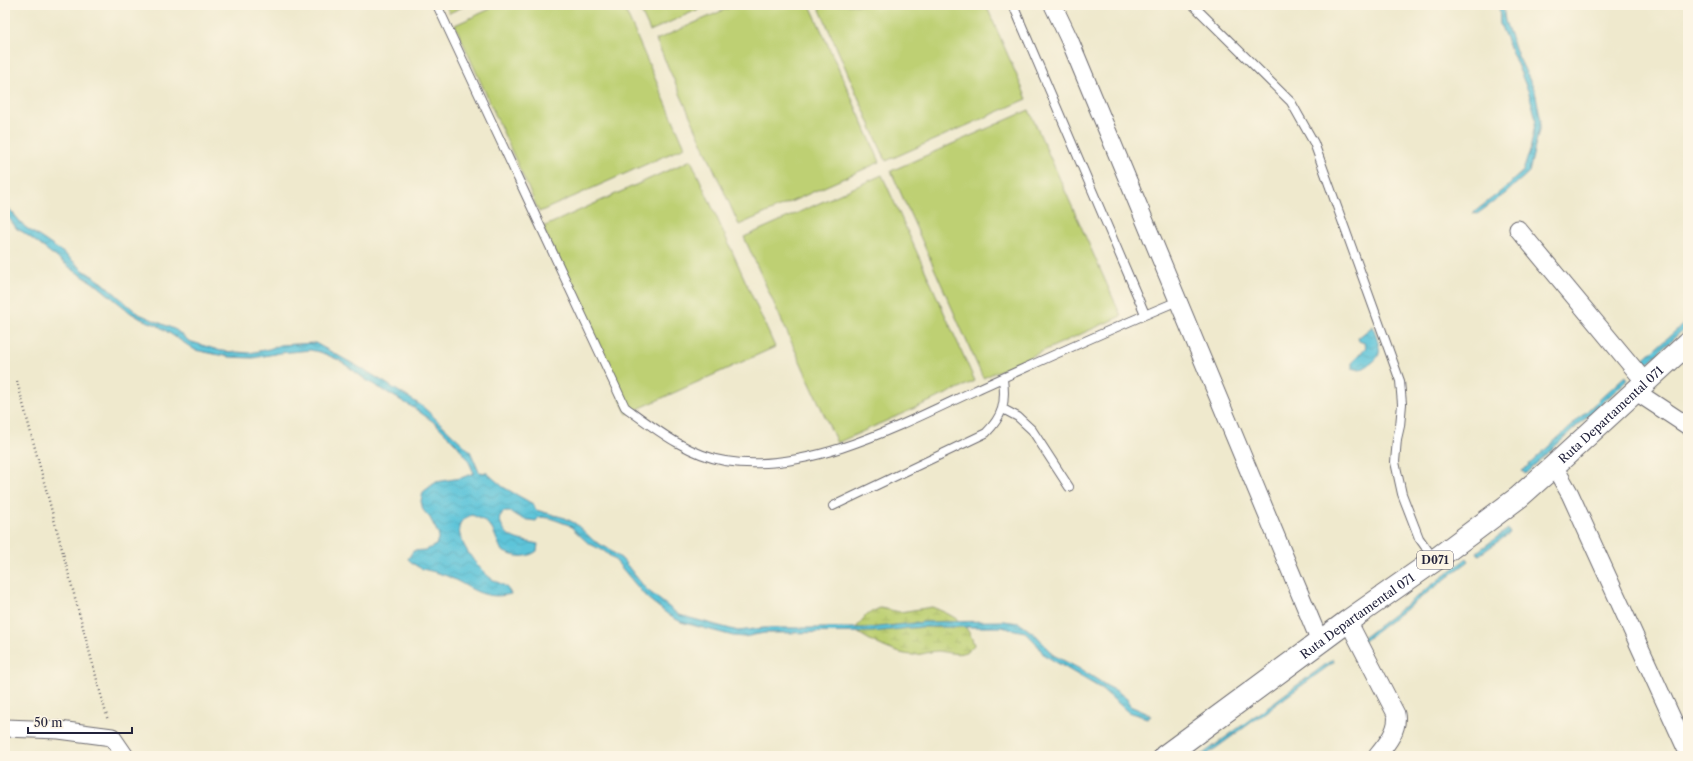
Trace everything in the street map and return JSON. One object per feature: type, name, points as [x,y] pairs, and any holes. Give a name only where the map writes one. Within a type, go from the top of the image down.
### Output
[{"type":"main road","name":"Ruta Departamental 071","points":[[1165,756],[1348,621],[1435,560],[1519,497],[1688,343]]},
{"type":"street","points":[[1053,5],[1070,42],[1320,642]]},
{"type":"street","points":[[1518,229],[1640,386],[1688,426]]},
{"type":"street","points":[[1554,466],[1570,494],[1688,753]]},
{"type":"street","points":[[1348,621],[1396,714],[1398,722],[1385,747],[1377,756]]},
{"type":"street","points":[[5,728],[59,730],[112,736],[125,756]]},
{"type":"lane","points":[[437,5],[625,407],[672,439],[704,455],[724,461],[772,463],[812,457],[860,441],[918,418],[1145,314],[1178,301]]},
{"type":"lane","points":[[1013,5],[1145,314]]},
{"type":"lane","points":[[1193,5],[1291,102],[1314,142],[1400,380],[1402,404],[1395,462],[1402,494],[1419,538],[1435,560]]},
{"type":"lane","points":[[833,506],[986,433],[996,423],[1003,409],[1005,394],[1003,379]]},
{"type":"lane","points":[[1003,409],[1018,417],[1032,430],[1069,487]]},
{"type":"path","points":[[17,382],[112,736]]},
{"type":"green space","points":[[446,5],[467,5],[449,13]]},
{"type":"green space","points":[[499,5],[623,5],[685,147],[539,212],[455,25]]},
{"type":"green space","points":[[638,5],[708,5],[650,31]]},
{"type":"green space","points":[[735,5],[810,5],[880,162],[739,225],[656,40]]},
{"type":"green space","points":[[818,5],[986,5],[1027,99],[886,161]]},
{"type":"green space","points":[[1029,110],[1121,316],[983,378],[891,171]]},
{"type":"green space","points":[[691,160],[775,347],[627,414],[543,227]]},
{"type":"green space","points":[[882,175],[975,381],[837,443],[744,237]]},
{"type":"green space","points":[[932,607],[952,616],[968,630],[974,645],[970,649],[966,652],[958,654],[938,651],[916,655],[899,653],[884,647],[857,632],[856,628],[867,614],[880,608],[900,612]]},
{"type":"water","points":[[1499,5],[1503,5],[1505,21],[1518,56],[1535,91],[1541,121],[1529,172],[1506,193],[1477,214],[1473,213],[1505,188],[1523,171],[1530,150],[1536,119],[1529,93],[1500,24]]},
{"type":"water","points":[[5,204],[25,227],[65,254],[83,270],[103,283],[137,313],[176,330],[189,341],[221,351],[250,353],[280,345],[315,343],[368,372],[422,406],[470,451],[479,472],[487,473],[503,487],[533,504],[536,510],[565,518],[576,524],[594,541],[622,559],[646,589],[679,615],[738,631],[764,628],[869,628],[924,622],[1004,621],[1019,623],[1037,636],[1053,655],[1117,691],[1127,699],[1130,706],[1151,715],[1147,718],[1128,712],[1102,689],[1044,655],[1036,643],[1025,632],[1001,627],[921,627],[872,632],[764,633],[744,637],[733,636],[681,622],[670,616],[646,597],[616,561],[604,551],[588,543],[569,525],[550,518],[539,517],[536,521],[523,519],[511,512],[503,512],[499,518],[502,526],[509,535],[518,540],[538,544],[537,551],[533,554],[524,556],[515,556],[502,551],[492,529],[479,518],[472,515],[465,518],[461,522],[459,530],[461,538],[469,554],[487,575],[505,586],[511,594],[500,596],[482,593],[450,577],[420,568],[408,559],[413,551],[426,550],[436,545],[439,535],[430,518],[423,510],[421,501],[423,492],[436,482],[461,478],[474,473],[467,458],[457,445],[435,423],[414,408],[366,380],[339,360],[320,352],[310,350],[253,358],[229,357],[195,350],[157,325],[141,319],[131,313],[98,286],[76,272],[17,229],[5,213]]},
{"type":"water","points":[[1688,320],[1688,325],[1644,366],[1639,363]]},
{"type":"water","points":[[1373,326],[1379,347],[1378,357],[1369,365],[1360,370],[1352,368],[1352,363],[1366,347],[1364,343],[1359,341],[1358,338]]},
{"type":"water","points":[[1625,376],[1627,380],[1525,474],[1522,471]]},
{"type":"water","points":[[1508,529],[1510,533],[1479,555],[1477,552]]},
{"type":"water","points":[[1467,558],[1469,561],[1361,643],[1359,641]]},
{"type":"water","points":[[1333,659],[1334,662],[1205,756],[1200,756]]}]
